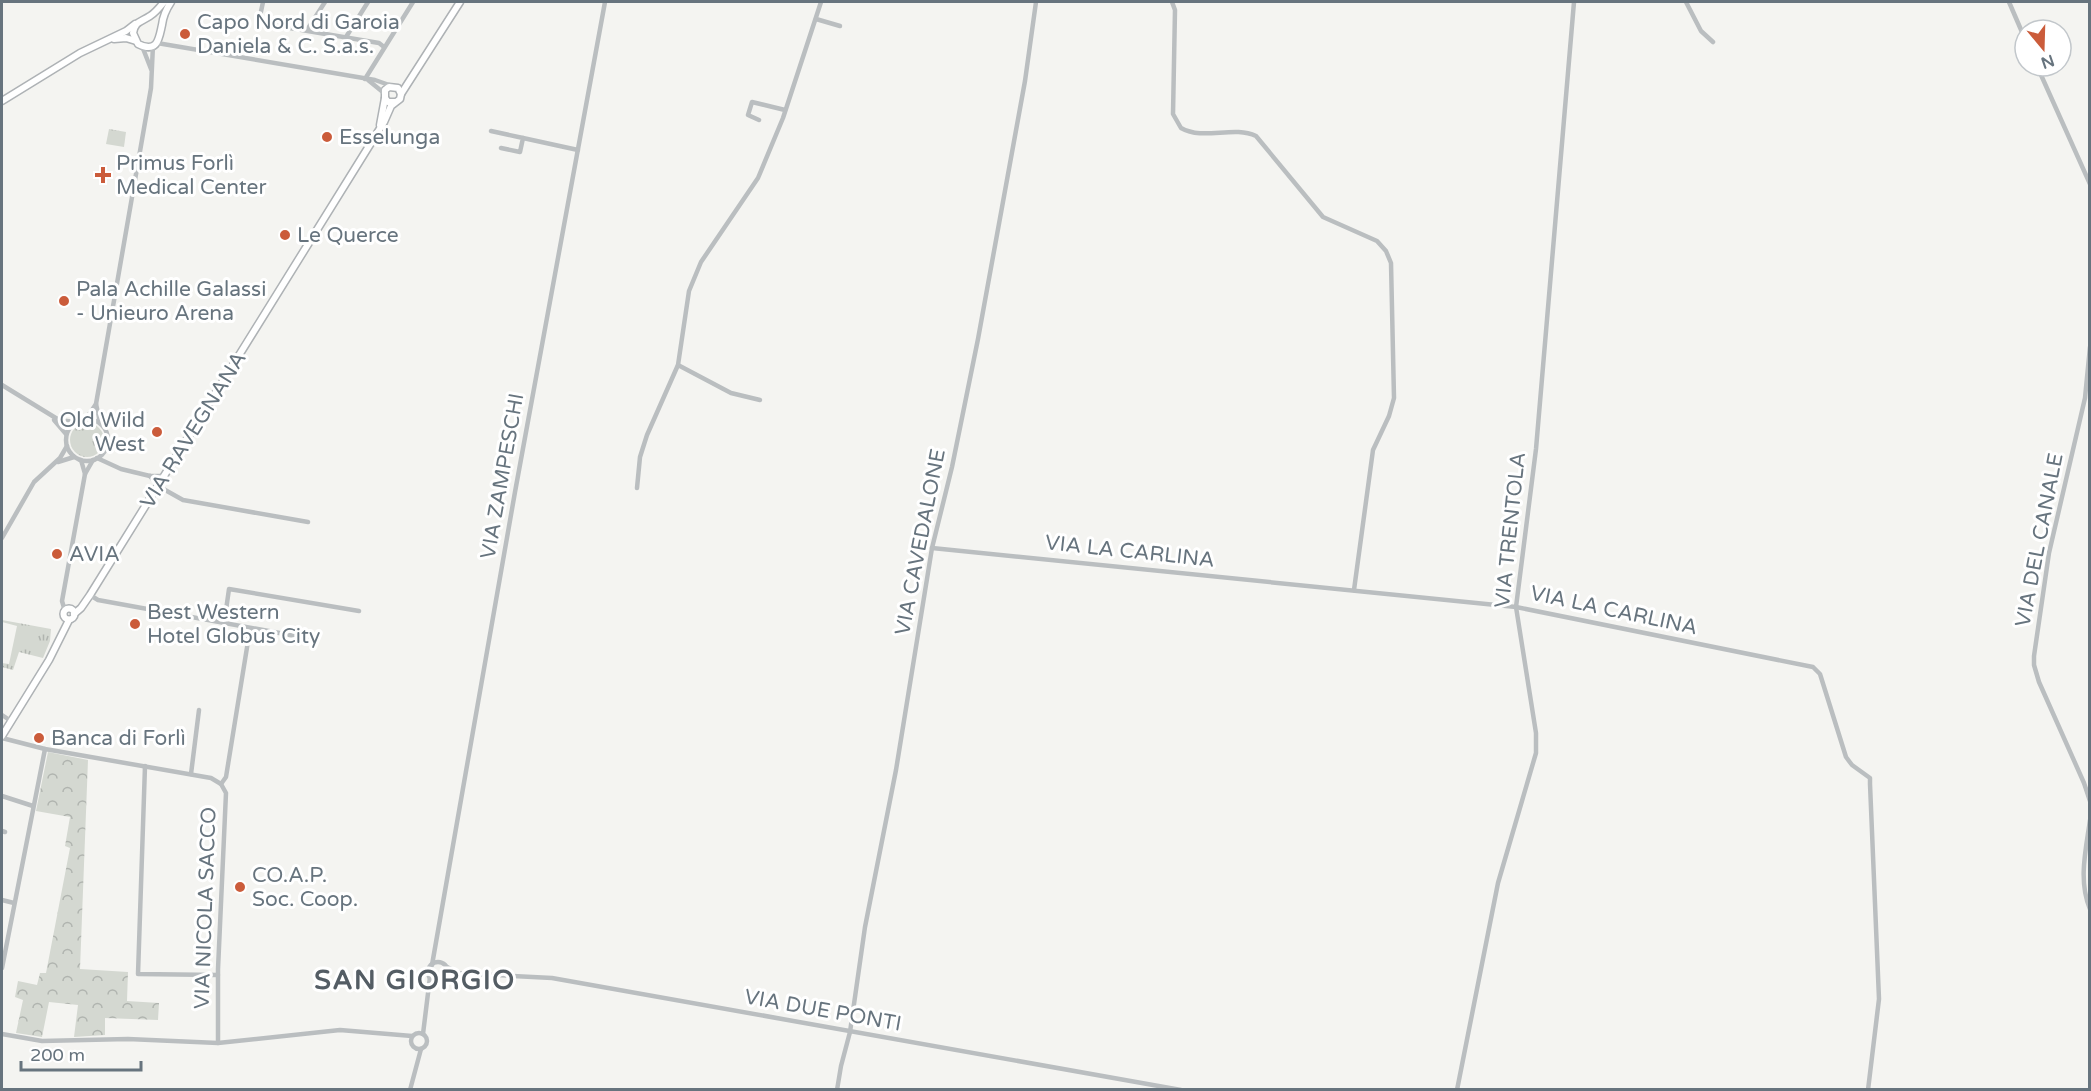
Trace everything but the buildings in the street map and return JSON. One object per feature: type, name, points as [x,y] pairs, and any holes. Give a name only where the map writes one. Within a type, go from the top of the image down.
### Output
[{"type":"main road","points":[[2,101],[80,53],[148,18],[164,2]]},
{"type":"main road","points":[[99,44],[126,38],[142,46],[155,44],[171,2]]},
{"type":"main road","points":[[411,81],[386,88],[384,96],[388,102],[400,99],[460,2]]},
{"type":"main road","points":[[148,18],[155,21],[161,32]]},
{"type":"main road","points":[[135,24],[133,33],[136,41]]},
{"type":"main road","points":[[394,86],[401,94]]},
{"type":"main road","name":"VIA RAVEGNANA","points":[[379,129],[384,96]]},
{"type":"main road","name":"VIA RAVEGNANA","points":[[70,611],[81,608],[90,595],[395,102]]},
{"type":"main road","points":[[2,737],[49,660],[67,619],[63,614],[70,611]]},
{"type":"street","points":[[263,2],[260,21],[380,43],[384,47]]},
{"type":"street","points":[[307,30],[325,2]]},
{"type":"street","points":[[346,37],[368,2]]},
{"type":"street","points":[[367,79],[384,47],[413,2]]},
{"type":"street","name":"VIA ZAMPESCHI","points":[[432,965],[515,492],[605,2]]},
{"type":"street","points":[[637,488],[640,457],[647,435],[678,365],[689,291],[701,262],[758,178],[785,110],[821,2]]},
{"type":"street","name":"VIA CAVEDALONE","points":[[837,1089],[850,1032],[865,927],[896,770],[932,548],[952,466],[978,339],[1025,81],[1036,2]]},
{"type":"street","points":[[1172,2],[1175,10],[1173,114],[1181,128],[1195,133],[1246,132],[1256,136],[1323,217],[1377,240],[1386,251],[1391,263],[1394,398],[1389,416],[1373,450],[1354,590]]},
{"type":"street","name":"VIA TRENTOLA","points":[[1456,1089],[1498,883],[1536,753],[1536,733],[1516,607],[1540,403],[1574,2]]},
{"type":"street","points":[[1686,2],[1701,31],[1713,42]]},
{"type":"street","points":[[2008,2],[2015,18]]},
{"type":"street","points":[[816,19],[840,26]]},
{"type":"street","points":[[161,32],[164,40],[172,45]]},
{"type":"street","points":[[86,419],[96,404],[153,74],[155,44],[367,79],[394,86]]},
{"type":"street","points":[[142,46],[153,74]]},
{"type":"street","points":[[2042,78],[2090,184]]},
{"type":"street","points":[[367,79],[384,96]]},
{"type":"street","points":[[759,120],[748,115],[752,102],[785,110]]},
{"type":"street","points":[[491,131],[578,150]]},
{"type":"street","points":[[501,148],[520,152],[523,138]]},
{"type":"street","name":"VIA DEL CANALE","points":[[2090,347],[2085,398],[2049,553],[2034,656],[2039,682],[2090,801]]},
{"type":"street","points":[[678,365],[731,393],[760,400]]},
{"type":"street","points":[[2,385],[59,420],[75,422],[86,419],[102,425]]},
{"type":"street","points":[[96,404],[108,437],[105,450],[110,464]]},
{"type":"street","points":[[43,411],[57,422],[66,434],[67,446],[75,457],[81,460],[95,459],[121,469],[150,476],[164,476]]},
{"type":"street","points":[[66,434],[75,422]]},
{"type":"street","points":[[2,538],[29,488],[63,454],[67,446]]},
{"type":"street","points":[[70,611],[62,601],[85,474],[95,459],[105,450]]},
{"type":"street","points":[[46,470],[63,459],[75,457]]},
{"type":"street","points":[[81,460],[85,474]]},
{"type":"street","points":[[150,476],[158,486],[183,500],[308,522]]},
{"type":"street","name":"VIA LA CARLINA","points":[[932,548],[1516,607],[1813,667],[1820,674],[1846,757],[1852,765],[1870,778],[1878,999],[1868,1089]]},
{"type":"street","points":[[224,624],[230,589],[359,611]]},
{"type":"street","points":[[90,595],[98,600],[307,638]]},
{"type":"street","points":[[221,784],[226,777],[249,629]]},
{"type":"street","points":[[191,774],[199,710]]},
{"type":"street","points":[[2,715],[11,721]]},
{"type":"street","name":"VIA NICOLA SACCO","points":[[2,737],[45,748],[211,778],[221,784],[226,793],[218,975],[218,1042]]},
{"type":"street","points":[[2,968],[45,748]]},
{"type":"street","points":[[146,766],[138,974],[218,975]]},
{"type":"street","points":[[2,796],[33,806]]},
{"type":"street","points":[[2090,820],[2084,873],[2085,895],[2090,909]]},
{"type":"street","points":[[2,900],[14,903]]},
{"type":"street","points":[[429,986],[445,978],[448,973],[447,967],[433,957]]},
{"type":"street","points":[[410,1089],[416,1061],[427,1041],[423,1034],[429,970],[438,962]]},
{"type":"street","name":"VIA DUE PONTI","points":[[447,967],[459,973]]},
{"type":"street","name":"VIA DUE PONTI","points":[[445,978],[459,973],[552,978],[1181,1089]]},
{"type":"street","points":[[430,976],[436,981]]},
{"type":"street","points":[[416,1061],[412,1046],[415,1034],[424,1022]]},
{"type":"street","points":[[2,1034],[42,1041],[128,1039],[218,1042],[340,1030],[423,1034]]},
{"type":"street","points":[[398,1034],[412,1046],[421,1049]]},
{"type":"green space","points":[[109,129],[126,132],[124,147],[106,144]]},
{"type":"green space","points":[[87,423],[99,428],[104,440],[99,452],[87,457],[75,452],[70,440],[75,428]]},
{"type":"green space","points":[[2,620],[51,629],[50,641],[43,658],[19,652],[13,670],[2,667],[2,663],[9,664],[17,626],[2,622]]},
{"type":"green space","points":[[48,752],[88,760],[80,969],[128,972],[127,1001],[159,1003],[158,1020],[105,1018],[105,1035],[74,1037],[78,1005],[49,1002],[42,1037],[16,1033],[23,1000],[15,997],[18,981],[37,985],[40,973],[46,973],[70,848],[65,846],[70,817],[36,811]]},
{"type":"place","name":"Capo Nord di Garoia Daniela & C. S.a.s.","points":[[185,34]]},
{"type":"place","name":"Esselunga","points":[[327,137]]},
{"type":"place","name":"Primus Forlì Medical Center","points":[[103,175]]},
{"type":"place","name":"Le Querce","points":[[285,235]]},
{"type":"place","name":"Pala Achille Galassi - Unieuro Arena","points":[[64,301]]},
{"type":"place","name":"Old Wild West","points":[[157,432]]},
{"type":"place","name":"AVIA","points":[[57,554]]},
{"type":"place","name":"Best Western Hotel Globus City","points":[[135,624]]},
{"type":"place","name":"Banca di Forlì","points":[[39,738]]},
{"type":"place","name":"CO.A.P. Soc. Coop.","points":[[240,887]]},
{"type":"district","name":"SAN GIORGIO","points":[[415,980]]}]
